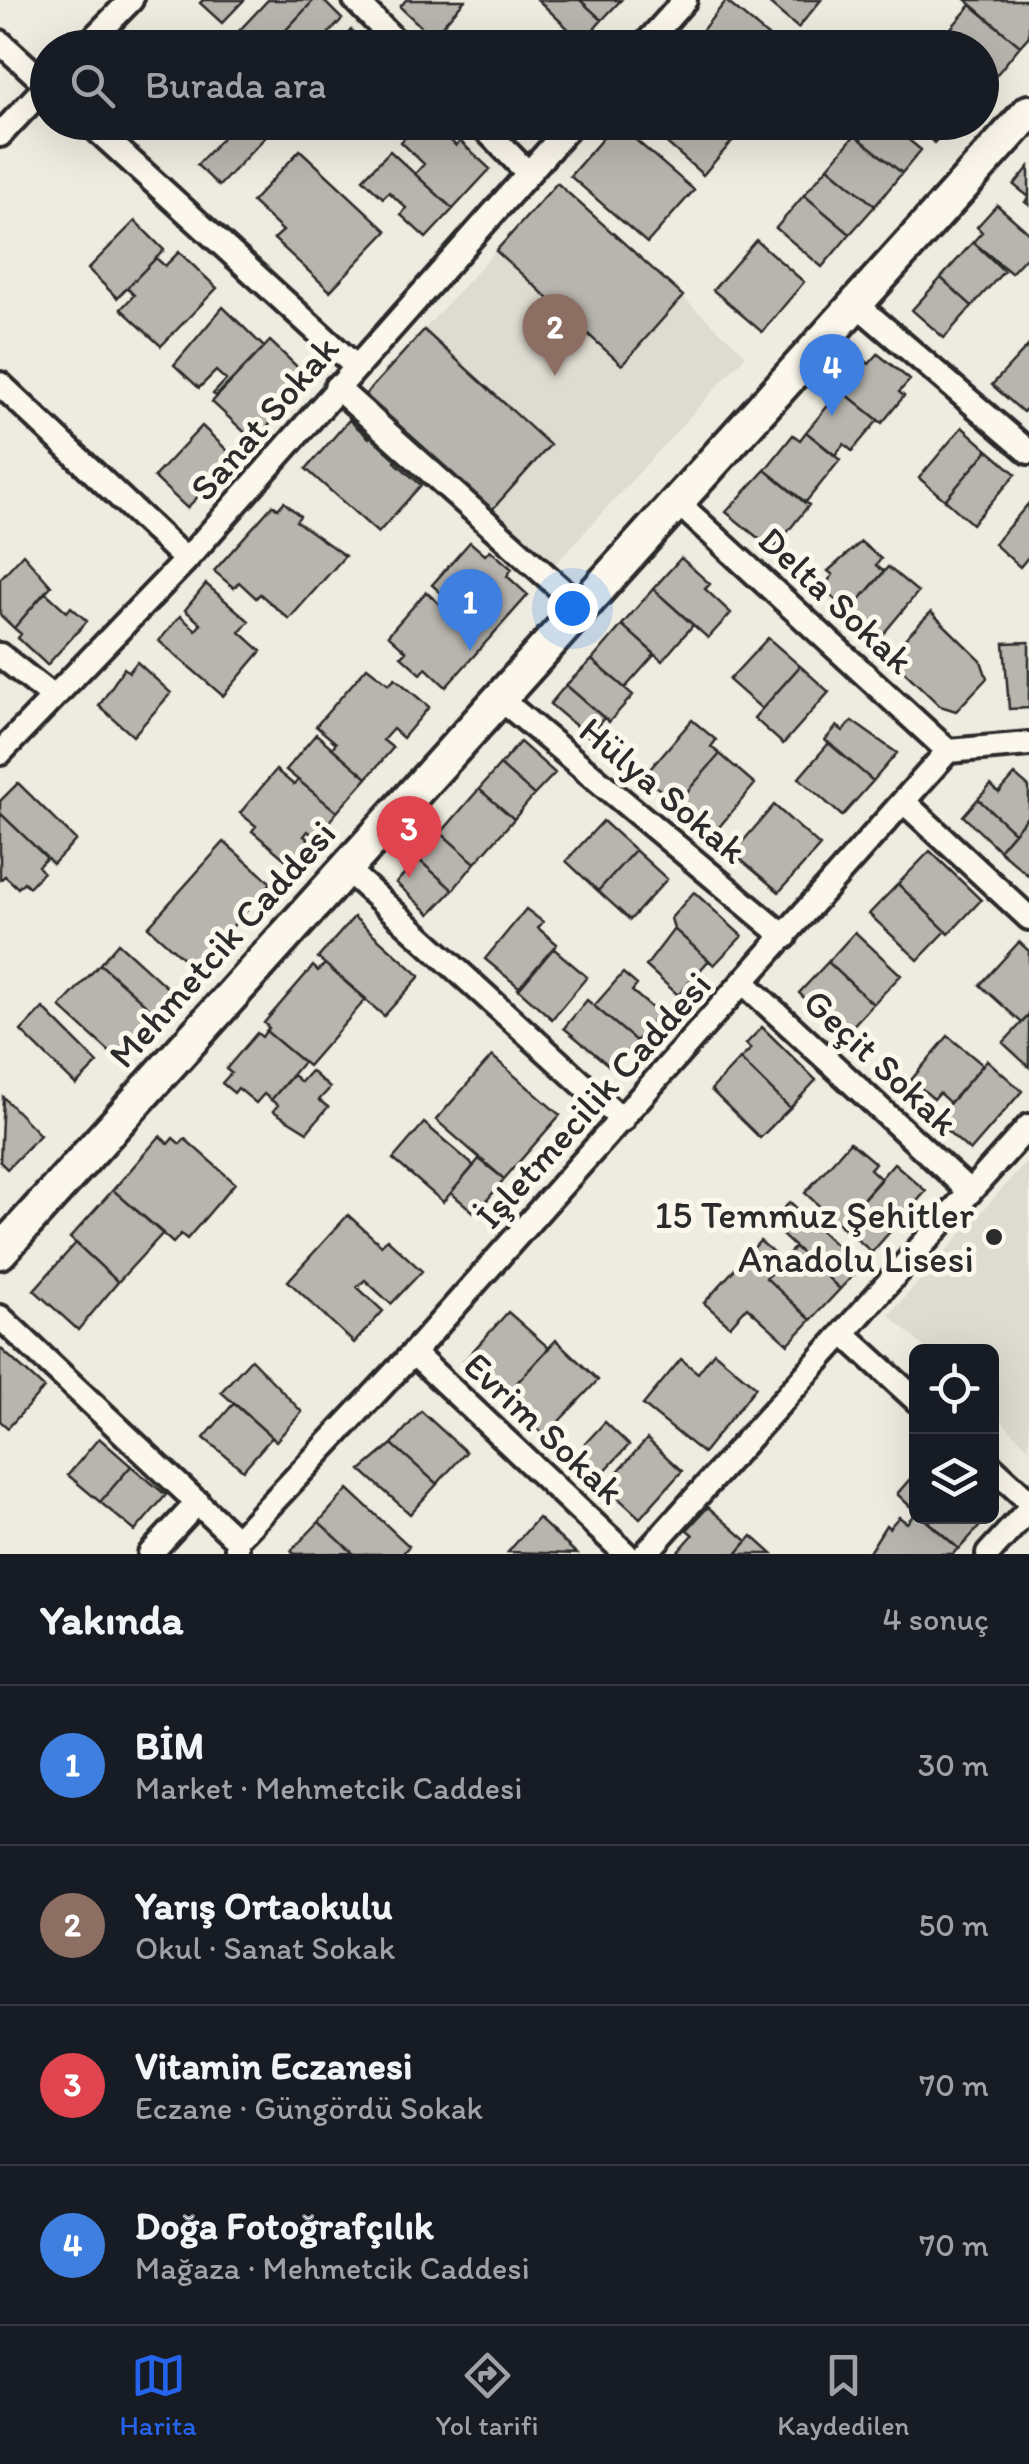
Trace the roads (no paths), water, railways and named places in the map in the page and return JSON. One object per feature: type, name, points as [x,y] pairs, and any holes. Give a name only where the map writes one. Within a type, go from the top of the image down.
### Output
[{"type":"main road","name":"Mehmetcik Caddesi","points":[[0,1252],[497,696],[1029,112]]},
{"type":"street","points":[[102,30],[132,0]]},
{"type":"street","points":[[355,0],[384,30]]},
{"type":"street","points":[[658,30],[686,0]]},
{"type":"street","points":[[0,42],[30,69]]},
{"type":"street","points":[[0,135],[30,103]]},
{"type":"street","points":[[108,140],[355,366]]},
{"type":"street","points":[[496,140],[528,173]]},
{"type":"street","name":"Sanat Sokak","points":[[0,753],[186,560],[558,140]]},
{"type":"street","points":[[855,303],[1029,452]]},
{"type":"street","points":[[0,384],[186,560]]},
{"type":"street","points":[[336,387],[580,606]]},
{"type":"street","name":"Delta Sokak","points":[[677,502],[948,750]]},
{"type":"street","points":[[0,655],[53,697]]},
{"type":"street","name":"Hülya Sokak","points":[[497,696],[784,938]]},
{"type":"street","points":[[948,750],[1029,744]]},
{"type":"street","name":"İşletmecilik Caddesi","points":[[237,1547],[622,1120],[948,750]]},
{"type":"street","points":[[904,802],[1029,918]]},
{"type":"street","points":[[344,867],[622,1120]]},
{"type":"street","name":"Geçit Sokak","points":[[744,983],[970,1192]]},
{"type":"street","points":[[645,1554],[1029,1126]]},
{"type":"street","points":[[0,1316],[198,1502],[237,1547]]},
{"type":"street","points":[[844,1334],[909,1394]]},
{"type":"street","name":"Evrim Sokak","points":[[413,1353],[626,1554]]},
{"type":"street","points":[[999,1473],[1029,1501]]},
{"type":"street","points":[[150,1554],[198,1502]]},
{"type":"street","points":[[988,1554],[1029,1510]]},
{"type":"place","name":"Yarış Ortaokulu","points":[[555,376]]},
{"type":"place","name":"Doğa Fotoğrafçılık","points":[[832,416]]},
{"type":"place","name":"BİM","points":[[470,651]]},
{"type":"place","name":"Vitamin Eczanesi","points":[[409,878]]},
{"type":"place","name":"15 Temmuz Şehitler Anadolu Lisesi","points":[[994,1237]]}]
